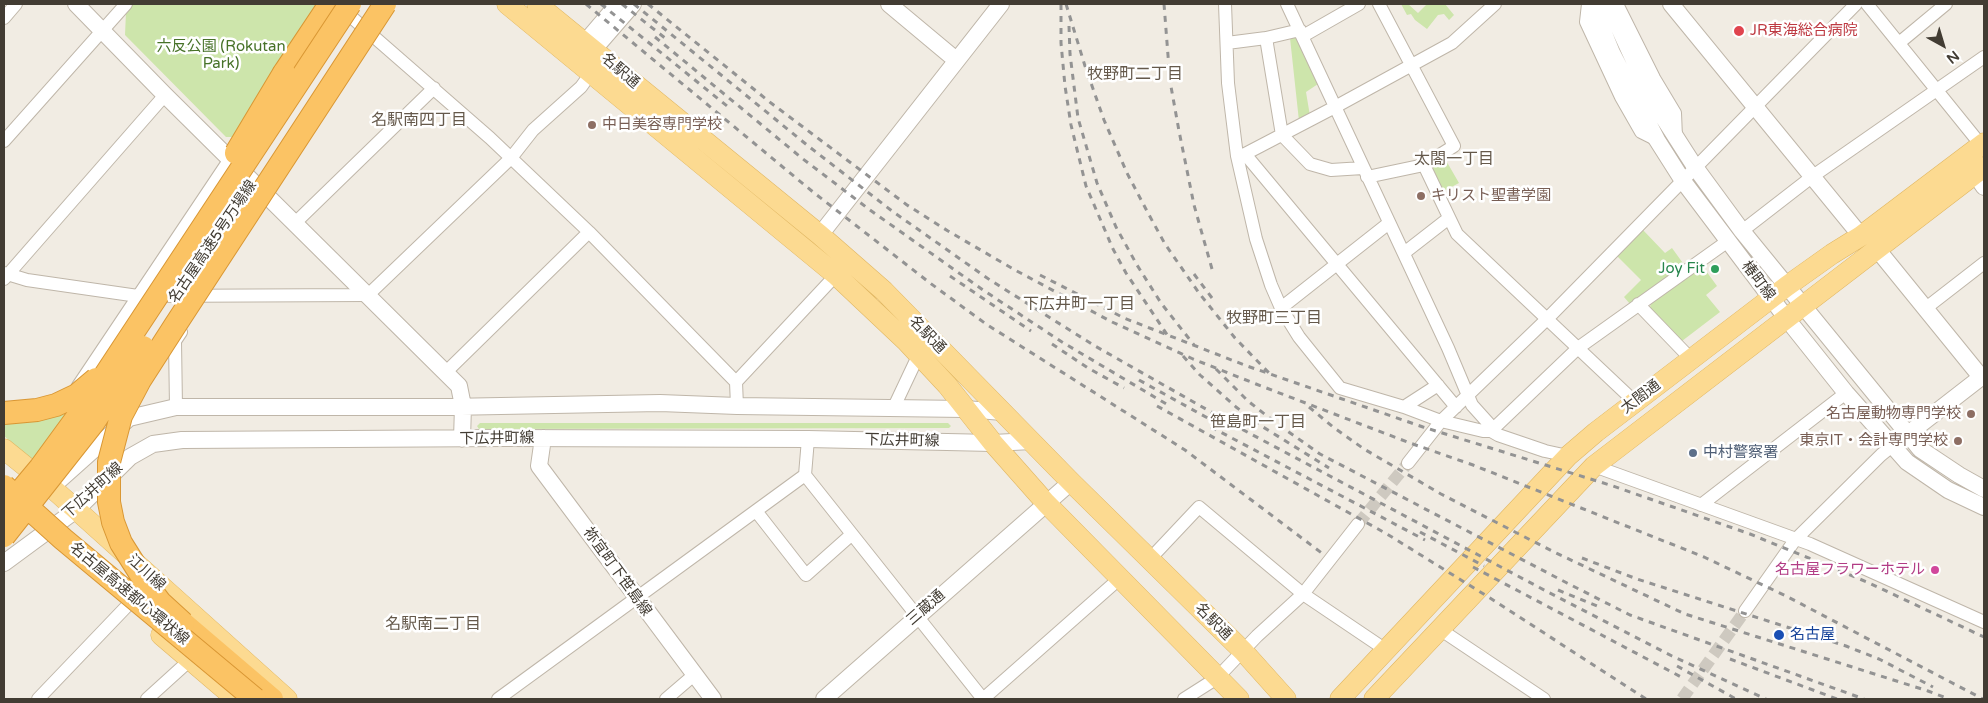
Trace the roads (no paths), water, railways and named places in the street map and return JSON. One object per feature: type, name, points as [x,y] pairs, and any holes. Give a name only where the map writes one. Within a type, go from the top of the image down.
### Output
[{"type":"highway","points":[[4,413],[37,410],[56,405],[77,395],[112,364],[137,334],[164,292],[199,217],[255,119],[331,4]]},
{"type":"highway","name":"名古屋高速5号万場線","points":[[48,477],[78,416],[350,4]]},
{"type":"highway","name":"名古屋高速5号万場線","points":[[48,477],[94,422],[368,4]]},
{"type":"highway","points":[[272,699],[166,607],[148,586],[121,543],[113,522],[109,502],[109,462],[121,416],[140,380],[385,4]]},
{"type":"highway","points":[[12,511],[48,477]]},
{"type":"highway","points":[[4,536],[48,477]]},
{"type":"highway","name":"名古屋高速都心環状線","points":[[4,486],[63,539],[255,699]]},
{"type":"main road","name":"名駅通","points":[[507,4],[613,66],[820,235],[884,291],[1071,482],[1243,651],[1286,699]]},
{"type":"main road","name":"名駅通","points":[[537,4],[584,50],[592,73],[836,275],[919,354],[1046,503],[1239,699]]},
{"type":"main road","name":"太閤通","points":[[1340,699],[1568,456],[1691,359],[1832,254],[1861,236],[1982,144]]},
{"type":"main road","name":"太閤通","points":[[1374,699],[1594,466],[1803,307],[1877,248],[1981,176]]},
{"type":"main road","name":"江川線","points":[[4,449],[48,477],[76,510],[287,699]]},
{"type":"main road","points":[[4,497],[12,511],[43,533],[236,699]]},
{"type":"street","points":[[4,18],[16,4]]},
{"type":"street","points":[[76,4],[458,386],[463,406],[462,439]]},
{"type":"street","points":[[4,141],[126,4]]},
{"type":"street","points":[[67,402],[230,160],[331,4]]},
{"type":"street","points":[[336,4],[434,88],[589,232],[736,382],[737,406]]},
{"type":"street","points":[[176,407],[175,341],[392,4]]},
{"type":"street","points":[[584,50],[618,4]]},
{"type":"street","points":[[584,50],[633,4]]},
{"type":"street","points":[[889,4],[956,60]]},
{"type":"street","points":[[820,235],[1001,4]]},
{"type":"street","points":[[1225,4],[1228,83],[1256,238],[1271,285],[1281,308],[1299,337],[1340,388],[1404,407],[1441,421],[1483,432],[1491,431],[1544,451],[1568,456]]},
{"type":"street","points":[[1287,4],[1404,253],[1472,405],[1490,425],[1491,431]]},
{"type":"street","points":[[1226,43],[1301,33],[1359,4]]},
{"type":"street","points":[[1266,38],[1282,135],[1310,164],[1331,170],[1365,172],[1424,165],[1454,146],[1379,4]]},
{"type":"street","points":[[1241,155],[1335,107],[1452,43],[1495,4]]},
{"type":"street","points":[[1588,4],[1586,22],[1622,97],[1641,132],[1657,140]]},
{"type":"street","name":"椿町線","points":[[1592,4],[1612,53],[1657,140],[1683,181],[1787,319],[1846,392],[1907,462],[1940,484],[1984,507]]},
{"type":"street","name":"椿町線","points":[[1608,4],[1652,100],[1695,167],[1742,230],[1920,450],[1959,475],[1984,488]]},
{"type":"street","points":[[1615,4],[1619,8],[1654,78],[1675,113],[1676,137]]},
{"type":"street","points":[[1671,4],[1861,236]]},
{"type":"street","points":[[1408,464],[1441,421],[1547,318],[1856,4]]},
{"type":"street","points":[[1867,4],[1982,144]]},
{"type":"street","points":[[1899,43],[1946,4]]},
{"type":"street","points":[[1742,230],[1813,176],[1984,57]]},
{"type":"street","points":[[5,276],[138,296],[368,295],[511,158],[533,130],[581,87],[592,73],[613,66]]},
{"type":"street","points":[[295,222],[434,88]]},
{"type":"street","points":[[5,276],[165,95]]},
{"type":"street","points":[[1241,155],[1336,263],[1456,407]]},
{"type":"street","points":[[1424,165],[1457,234],[1635,402]]},
{"type":"street","points":[[1404,253],[1449,218]]},
{"type":"street","points":[[1281,308],[1389,223]]},
{"type":"street","points":[[445,372],[589,232]]},
{"type":"street","points":[[1491,431],[1578,348],[1728,241]]},
{"type":"street","points":[[1745,611],[1795,540],[1892,446],[1983,376],[1877,248]]},
{"type":"street","points":[[1926,308],[1984,263]]},
{"type":"street","points":[[736,382],[836,275]]},
{"type":"street","points":[[129,418],[138,296]]},
{"type":"street","points":[[1638,304],[1691,359]]},
{"type":"street","points":[[894,407],[919,354]]},
{"type":"street","points":[[1404,407],[1438,385]]},
{"type":"street","points":[[1701,505],[1846,392]]},
{"type":"street","points":[[4,406],[131,396]]},
{"type":"street","name":"下広井町線","points":[[48,477],[129,418],[176,407],[463,406],[660,402],[737,406],[965,409],[1003,412]]},
{"type":"street","name":"下広井町線","points":[[4,563],[76,510],[130,456],[153,444],[182,440],[542,438],[1032,441]]},
{"type":"street","name":"祢宜町下笹島線","points":[[542,438],[539,466],[712,699]]},
{"type":"street","points":[[808,439],[805,475],[983,699],[1119,578]]},
{"type":"street","points":[[1594,466],[1810,544],[1984,622]]},
{"type":"street","points":[[498,699],[805,475]]},
{"type":"street","name":"三蔵通","points":[[824,699],[916,616],[1071,482]]},
{"type":"street","points":[[1150,559],[1199,506],[1303,594],[1386,650]]},
{"type":"street","points":[[4,524],[12,511]]},
{"type":"street","points":[[756,511],[806,575],[851,535]]},
{"type":"street","points":[[1184,699],[1217,678],[1303,594],[1358,524]]},
{"type":"street","points":[[38,699],[127,606]]},
{"type":"street","points":[[1441,630],[1544,699]]},
{"type":"street","points":[[147,699],[190,660]]},
{"type":"street","points":[[666,699],[694,675]]},
{"type":"tunnel","points":[[1358,524],[1408,463]]},
{"type":"tunnel","points":[[1682,699],[1745,611]]},
{"type":"railway","points":[[586,4],[813,192],[930,283],[986,324],[1185,450],[1323,554]]},
{"type":"railway","points":[[601,4],[727,106]]},
{"type":"railway","points":[[622,4],[665,38]]},
{"type":"railway","points":[[634,4],[807,145],[892,211],[990,280],[1095,346],[1234,425],[1546,591],[1672,656],[1766,699]]},
{"type":"railway","points":[[648,4],[771,103],[907,205],[1015,270],[1112,322],[1193,359],[1410,443],[1473,465],[1704,557],[1786,596],[1983,699]]},
{"type":"railway","points":[[1061,4],[1061,43],[1065,86],[1071,125],[1086,186],[1113,249],[1126,273],[1168,336]]},
{"type":"railway","points":[[1066,4],[1104,120],[1127,173],[1165,244],[1199,293],[1235,338],[1269,373]]},
{"type":"railway","points":[[1164,4],[1170,81],[1179,131],[1194,205],[1212,269]]},
{"type":"railway","points":[[1069,26],[1070,54],[1078,118],[1097,183],[1116,227],[1137,265],[1161,303],[1194,345]]},
{"type":"railway","points":[[655,37],[803,159],[870,210],[983,290],[1062,342],[1168,405]]},
{"type":"railway","points":[[1194,274],[1215,302]]},
{"type":"railway","points":[[1040,275],[1124,318],[1247,366],[1423,427],[1613,486],[1750,534],[1867,582],[1984,637]]},
{"type":"railway","points":[[950,276],[1031,331]]},
{"type":"railway","points":[[1052,344],[1088,368],[1124,388]]},
{"type":"railway","points":[[1183,356],[1200,375],[1236,407],[1263,427],[1329,468]]},
{"type":"railway","points":[[1216,369],[1248,401],[1320,454],[1567,583],[1630,615],[1864,699]]},
{"type":"railway","points":[[1139,380],[1222,426]]},
{"type":"railway","points":[[1157,406],[1387,534],[1646,699]]},
{"type":"railway","points":[[1309,407],[1364,449],[1441,494],[1554,552],[1685,614],[1949,699]]},
{"type":"railway","points":[[1211,427],[1425,540]]},
{"type":"railway","points":[[1420,532],[1484,566]]},
{"type":"railway","points":[[1582,558],[1637,579],[1846,646],[1879,659],[1933,687]]},
{"type":"railway","points":[[1473,567],[1683,678]]},
{"type":"railway","points":[[1558,590],[1602,608]]},
{"type":"railway","points":[[1730,659],[1837,699]]},
{"type":"railway","points":[[1677,666],[1736,699]]},
{"type":"place","name":"JR東海総合病院","points":[[1739,31]]},
{"type":"place","name":"中日美容専門学校","points":[[592,125]]},
{"type":"place","name":"キリスト聖書学園","points":[[1421,196]]},
{"type":"place","name":"Joy Fit","points":[[1715,269]]},
{"type":"place","name":"名古屋動物専門学校","points":[[1971,414]]},
{"type":"place","name":"東京IT・会計専門学校","points":[[1958,441]]},
{"type":"place","name":"中村警察署","points":[[1693,453]]},
{"type":"place","name":"名古屋フラワーホテル","points":[[1935,570]]},
{"type":"place","name":"名古屋","points":[[1779,635]]},
{"type":"district","name":"牧野町二丁目","points":[[1135,75]]},
{"type":"district","name":"名駅南四丁目","points":[[419,121]]},
{"type":"district","name":"太閤一丁目","points":[[1454,160]]},
{"type":"district","name":"下広井町一丁目","points":[[1079,305]]},
{"type":"district","name":"牧野町三丁目","points":[[1274,319]]},
{"type":"district","name":"笹島町一丁目","points":[[1258,423]]},
{"type":"district","name":"名駅南二丁目","points":[[433,625]]},
{"type":"park label","name":"六反公園 (Rokutan Park)","points":[[221,56]]}]
